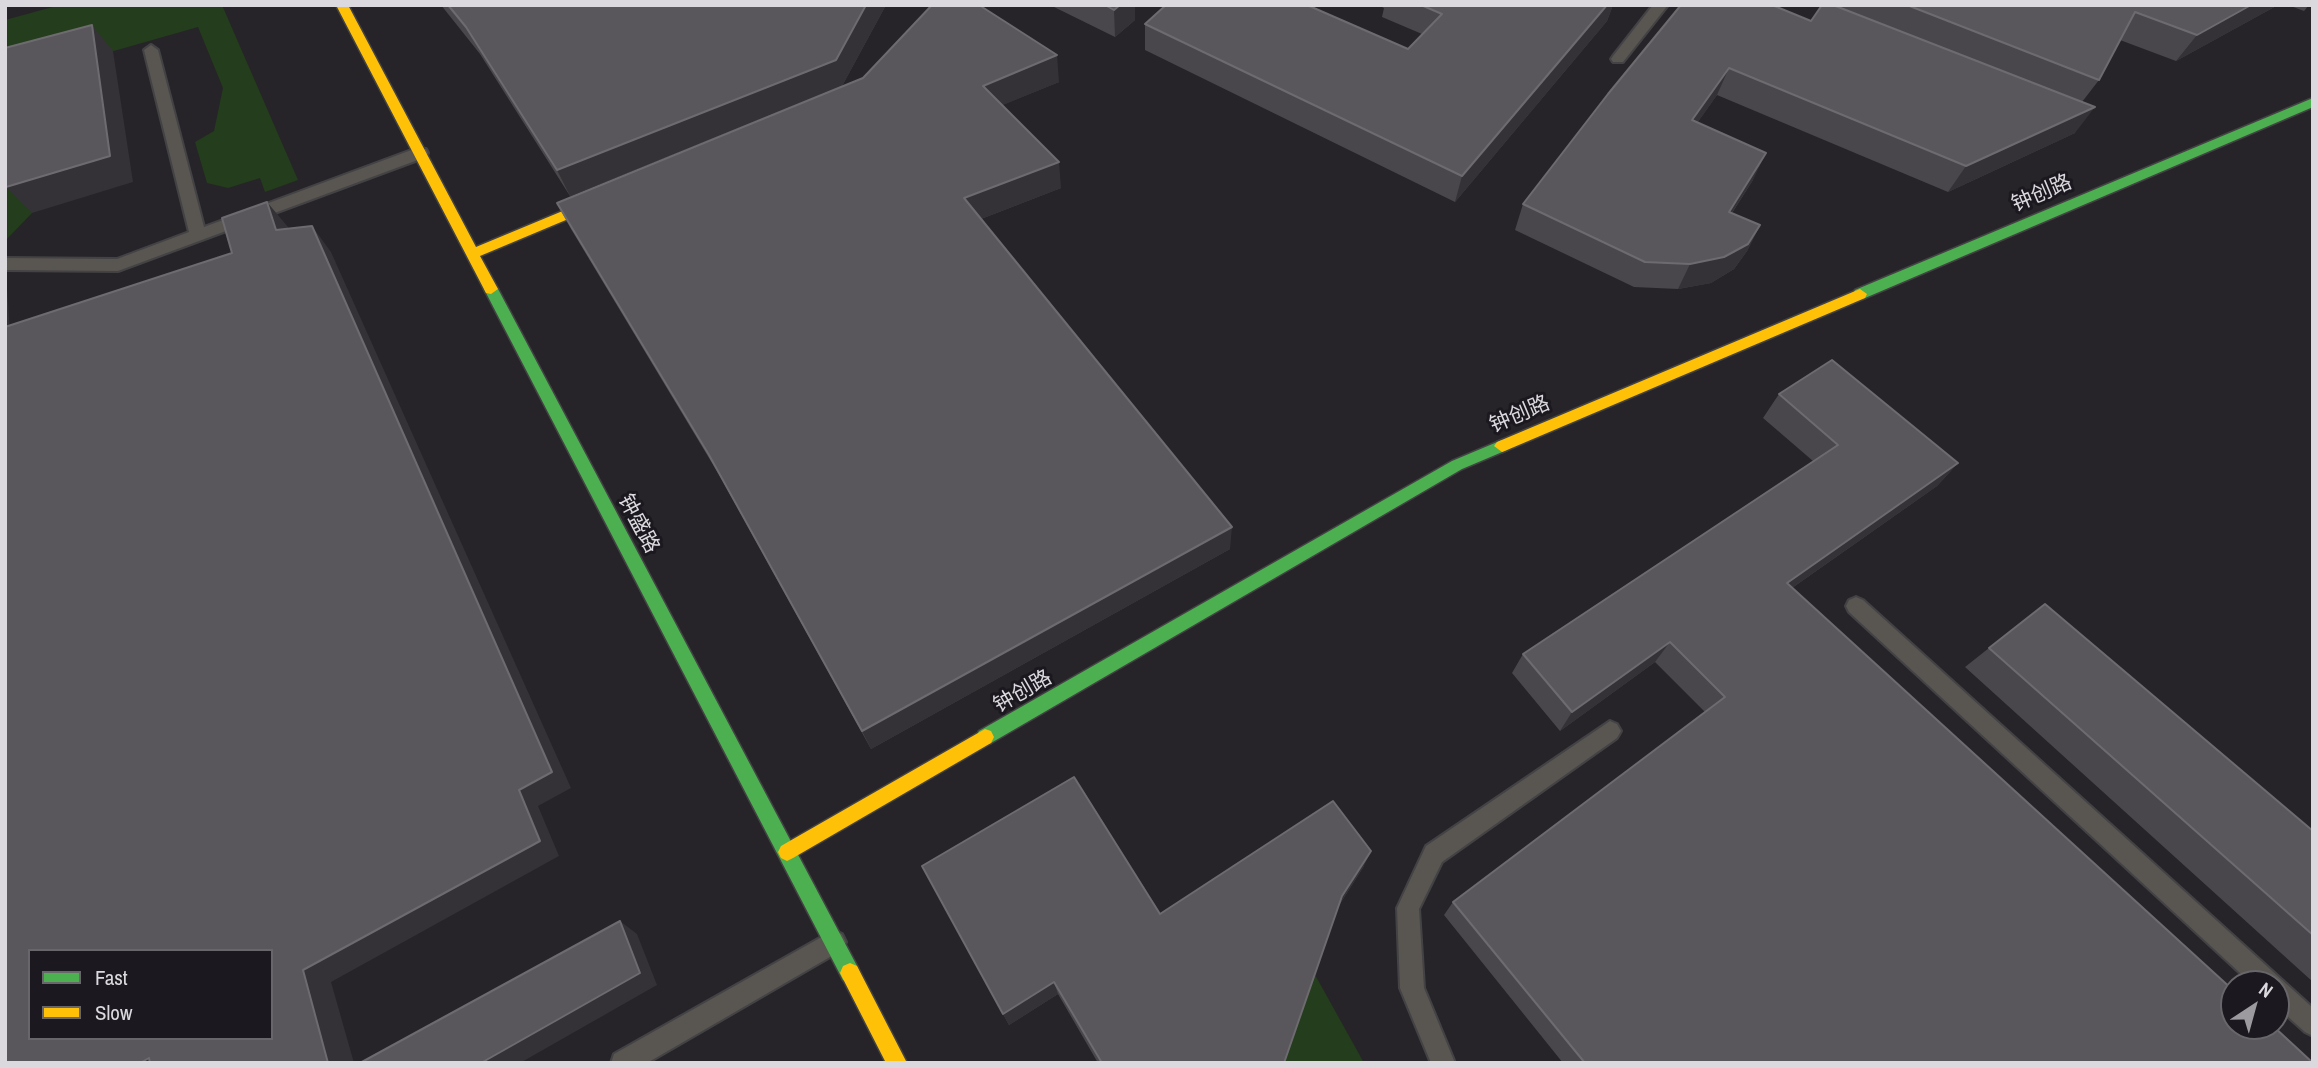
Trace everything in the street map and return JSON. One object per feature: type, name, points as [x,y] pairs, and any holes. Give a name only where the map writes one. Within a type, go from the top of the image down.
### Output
[{"type":"street","name":"钟盛路","points":[[342,5],[897,1063]]},
{"type":"street","name":"钟创路","points":[[786,852],[1457,465],[2313,102]]},
{"type":"street","points":[[472,254],[625,190]]},
{"type":"lane","points":[[1618,59],[1661,5]]},
{"type":"lane","points":[[151,50],[198,236]]},
{"type":"lane","points":[[5,264],[39,261],[77,266],[118,265],[420,153]]},
{"type":"lane","points":[[1856,606],[2254,970]]},
{"type":"lane","points":[[1443,1063],[1412,988],[1408,908],[1434,854],[1610,731]]},
{"type":"lane","points":[[623,1063],[834,942]]},
{"type":"lane","points":[[2290,1003],[2313,1024]]},
{"type":"green space","points":[[60,5],[222,5],[298,180],[265,192],[260,178],[228,188],[207,183],[195,142],[214,131],[223,88],[198,27],[19,78],[32,213],[5,241],[5,20]]},
{"type":"green space","points":[[1314,973],[1364,1063],[1238,1063]]},
{"type":"building","points":[[448,5],[866,5],[836,60],[557,170],[466,27]]},
{"type":"building","points":[[932,5],[979,5],[1057,55],[983,86],[1059,162],[964,198],[1232,527],[862,731],[709,455],[557,203],[863,78]]},
{"type":"building","points":[[1105,5],[1120,5],[1114,10]]},
{"type":"building","points":[[1166,5],[1307,5],[1408,49],[1442,14],[1421,5],[1607,5],[1462,176],[1145,24]]},
{"type":"building","points":[[1681,5],[1772,5],[1811,21],[1822,5],[1833,5],[2095,107],[1966,166],[1729,68],[1692,120],[1766,153],[1729,212],[1760,225],[1748,244],[1724,257],[1690,264],[1645,262],[1523,204]]},
{"type":"building","points":[[1907,5],[2251,5],[2197,35],[2135,12],[2099,80]]},
{"type":"building","points":[[92,25],[110,156],[6,187],[5,48]]},
{"type":"building","points":[[267,202],[276,230],[312,226],[552,772],[519,790],[540,841],[303,970],[328,1063],[150,1063],[149,1058],[140,1063],[5,1063],[5,327],[232,253],[222,218]]},
{"type":"building","points":[[1832,360],[1958,463],[1787,583],[2220,978],[2220,1040],[2288,1040],[2313,1063],[1585,1063],[1453,902],[1725,697],[1670,642],[1572,712],[1523,654],[1838,445],[1779,394]]},
{"type":"building","points":[[2045,604],[2313,831],[2313,935],[1989,648]]},
{"type":"building","points":[[1074,777],[1160,914],[1333,801],[1371,851],[1342,896],[1284,1063],[1102,1063],[1054,982],[1003,1014],[922,866]]},
{"type":"building","points":[[620,921],[640,973],[481,1063],[360,1063]]},
{"type":"traffic: fast","points":[[1860,294],[2313,102]]},
{"type":"traffic: fast","points":[[491,289],[850,973]]},
{"type":"traffic: fast","points":[[985,737],[1457,465],[1502,446]]},
{"type":"traffic: slow","points":[[342,5],[491,289]]},
{"type":"traffic: slow","points":[[472,254],[611,196]]},
{"type":"traffic: slow","points":[[1502,446],[1860,294]]},
{"type":"traffic: slow","points":[[787,852],[985,737]]},
{"type":"traffic: slow","points":[[850,973],[897,1063]]}]
